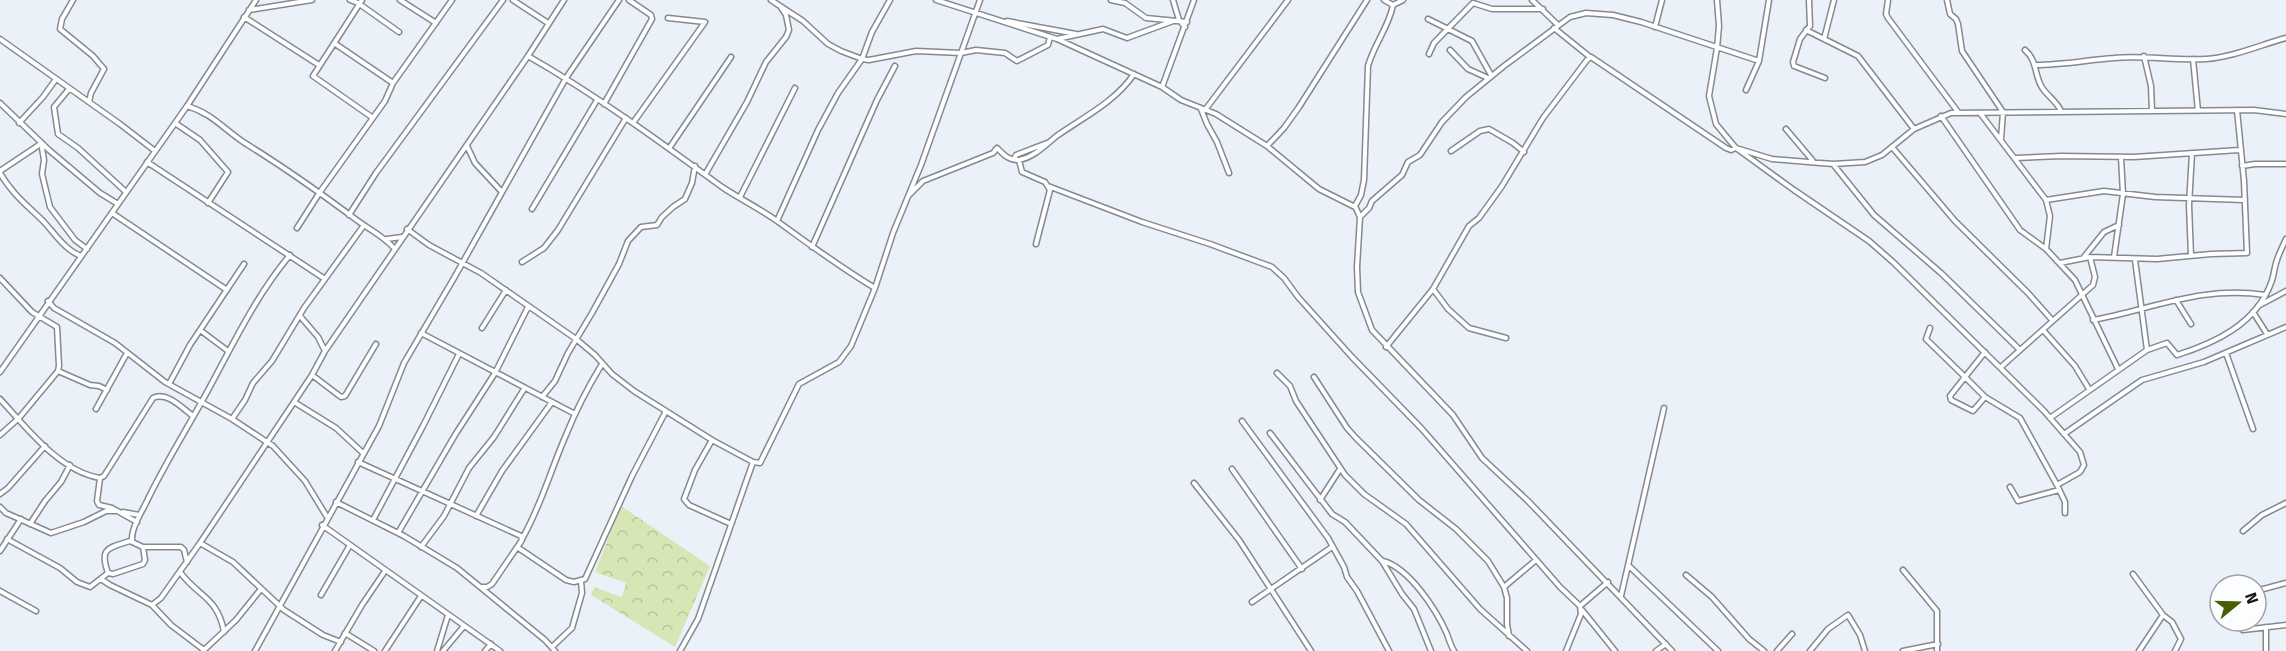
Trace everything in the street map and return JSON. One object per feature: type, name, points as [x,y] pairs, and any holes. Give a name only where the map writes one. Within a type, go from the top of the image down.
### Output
[{"type":"street","points":[[73,0],[62,19],[60,29],[93,56],[104,69],[90,93],[89,102]]},
{"type":"street","points":[[0,372],[187,106],[256,0]]},
{"type":"street","points":[[249,10],[312,0]]},
{"type":"street","points":[[350,0],[360,2],[399,32]]},
{"type":"street","points":[[400,0],[436,23]]},
{"type":"street","points":[[297,228],[385,101],[393,83],[452,0]]},
{"type":"street","points":[[349,215],[376,173],[503,0]]},
{"type":"street","points":[[513,0],[548,23]]},
{"type":"street","points":[[152,605],[159,600],[200,543],[394,248],[528,56],[564,0]]},
{"type":"street","points":[[255,651],[322,525],[379,426],[404,363],[566,78],[619,0]]},
{"type":"street","points":[[604,104],[652,19],[651,15],[629,0]]},
{"type":"street","points":[[771,0],[803,21],[828,44],[869,60],[916,51],[961,53],[976,50],[1005,53],[1017,62],[1048,45],[1050,37]]},
{"type":"street","points":[[777,220],[818,130],[838,93],[862,59],[872,32],[890,0]]},
{"type":"street","points":[[936,0],[1057,39],[1162,87],[1181,100],[1232,123],[1266,146],[1319,189],[1355,207],[1360,217],[1358,292],[1372,330],[1453,416],[1482,458],[1608,582],[1672,651]]},
{"type":"street","points":[[407,229],[448,256],[463,261],[576,339],[634,391],[712,440],[753,462],[761,462],[799,384],[834,365],[848,352],[875,288],[980,0]]},
{"type":"street","points":[[1111,0],[1125,3],[1146,18],[1173,21]]},
{"type":"street","points":[[1173,0],[1179,20],[1185,27]]},
{"type":"street","points":[[1162,87],[1194,0]]},
{"type":"street","points":[[1203,109],[1288,0]]},
{"type":"street","points":[[1266,146],[1284,128],[1299,107],[1367,0]]},
{"type":"street","points":[[1384,0],[1393,5]]},
{"type":"street","points":[[1393,5],[1403,0]]},
{"type":"street","points":[[1532,0],[1543,9],[1556,27],[1591,57],[1726,148],[1731,150],[1736,148],[1772,159],[1833,164],[1864,162],[1882,155],[1914,129],[1941,116],[1958,112],[2254,110],[2286,114]]},
{"type":"street","points":[[1655,27],[1662,0]]},
{"type":"street","points":[[1717,0],[1719,26],[1709,96],[1716,124],[1736,148],[1869,241],[2001,367],[2080,452],[2084,465],[2080,472],[2058,487],[2018,501],[2010,488]]},
{"type":"street","points":[[1746,90],[1760,61],[1769,0]]},
{"type":"street","points":[[1809,0],[1810,26],[1800,39],[1793,62],[1794,66],[1825,78]]},
{"type":"street","points":[[1824,39],[1834,0]]},
{"type":"street","points":[[1888,0],[1886,14],[1888,18],[1958,112]]},
{"type":"street","points":[[1947,0],[1950,14],[1958,24],[1962,51],[2003,112],[2001,140]]},
{"type":"street","points":[[360,2],[313,75],[314,78],[373,118]]},
{"type":"street","points":[[1429,54],[1434,43],[1473,3],[1492,9],[1543,9]]},
{"type":"street","points":[[1355,207],[1364,180],[1368,66],[1372,51],[1390,18],[1393,5]]},
{"type":"street","points":[[706,174],[747,102],[766,62],[786,37],[788,23],[780,6]]},
{"type":"street","points":[[1360,217],[1372,201],[1402,175],[1408,162],[1420,155],[1442,122],[1490,77],[1570,17],[1594,12],[1613,15],[1760,61]]},
{"type":"street","points":[[244,17],[319,65]]},
{"type":"street","points":[[633,123],[705,22],[668,18]]},
{"type":"street","points":[[1428,19],[1472,41],[1490,77]]},
{"type":"street","points":[[1057,39],[1103,29],[1127,38],[1173,21],[1187,22]]},
{"type":"street","points":[[1005,22],[1026,23],[1077,34]]},
{"type":"street","points":[[1806,30],[1858,56],[1914,129]]},
{"type":"street","points":[[2036,65],[2113,58],[2222,57],[2286,38]]},
{"type":"street","points":[[0,39],[155,152]]},
{"type":"street","points":[[334,43],[393,83]]},
{"type":"street","points":[[1450,50],[1468,69],[1490,77]]},
{"type":"street","points":[[2025,50],[2036,65],[2042,87],[2058,103],[2062,111]]},
{"type":"street","points":[[528,56],[566,78],[670,147],[706,174],[875,288]]},
{"type":"street","points":[[670,147],[731,57]]},
{"type":"street","points":[[1386,347],[1433,289],[1469,226],[1479,218],[1524,152],[1543,118],[1591,57]]},
{"type":"street","points":[[2144,57],[2151,86],[2152,111]]},
{"type":"street","points":[[2193,59],[2198,111]]},
{"type":"street","points":[[813,247],[877,100],[895,66]]},
{"type":"street","points":[[906,198],[923,181],[993,153],[997,148],[1005,156],[1016,159],[1036,153],[1102,105],[1134,74]]},
{"type":"street","points":[[1129,81],[1143,78]]},
{"type":"street","points":[[19,123],[56,79]]},
{"type":"street","points":[[69,88],[54,107],[56,130],[126,192]]},
{"type":"street","points":[[740,197],[795,88]]},
{"type":"street","points":[[532,209],[597,100]]},
{"type":"street","points":[[0,103],[19,123],[100,193],[118,204]]},
{"type":"street","points":[[187,106],[209,114],[240,140],[320,192],[349,215],[386,239],[394,248]]},
{"type":"street","points":[[1203,109],[1229,173]]},
{"type":"street","points":[[2060,263],[2084,257],[2135,260],[2247,253],[2237,110]]},
{"type":"street","points":[[1980,112],[2046,200],[2050,216],[2046,249]]},
{"type":"street","points":[[1941,116],[2020,230],[2046,249],[2075,280],[2118,369]]},
{"type":"street","points":[[522,262],[544,248],[558,230],[626,118]]},
{"type":"street","points":[[175,123],[200,140],[228,170],[208,203]]},
{"type":"street","points":[[1451,151],[1480,131],[1489,129],[1524,152]]},
{"type":"street","points":[[1786,129],[1814,161]]},
{"type":"street","points":[[43,144],[0,172],[16,197],[43,221],[73,253],[81,256]]},
{"type":"street","points":[[43,144],[42,174],[50,207],[75,240],[87,249]]},
{"type":"street","points":[[466,145],[475,163],[501,192]]},
{"type":"street","points":[[1892,147],[1955,220],[2052,320]]},
{"type":"street","points":[[2015,158],[2121,157],[2239,150]]},
{"type":"street","points":[[2191,256],[2192,153]]},
{"type":"street","points":[[2114,257],[2123,194],[2121,157]]},
{"type":"street","points":[[1016,159],[1022,172],[1045,182],[1048,186],[1142,222],[1272,267],[1352,357],[1422,429],[1560,587],[1581,607],[1615,651]]},
{"type":"street","points":[[147,162],[326,279]]},
{"type":"street","points":[[1833,164],[1874,215],[1941,273],[2020,350]]},
{"type":"street","points":[[2242,166],[2286,164]]},
{"type":"street","points":[[542,397],[555,381],[576,339],[620,264],[628,241],[641,227],[657,225],[662,217],[685,199],[692,183],[695,165]]},
{"type":"street","points":[[1036,244],[1049,195],[1048,186]]},
{"type":"street","points":[[2046,200],[2104,191],[2190,199],[2245,200]]},
{"type":"street","points":[[112,213],[227,290]]},
{"type":"street","points":[[232,419],[253,383],[272,361],[300,316],[364,225]]},
{"type":"street","points":[[2084,257],[2104,232],[2119,225]]},
{"type":"street","points":[[386,239],[402,237]]},
{"type":"street","points":[[2050,418],[2147,350],[2164,343],[2169,345],[2174,354],[2196,349],[2233,331],[2253,312],[2265,295],[2286,238]]},
{"type":"street","points":[[132,541],[137,522],[164,465],[273,276],[290,255]]},
{"type":"street","points":[[2001,367],[2095,282],[2091,257]]},
{"type":"street","points":[[2135,260],[2147,350]]},
{"type":"street","points":[[169,384],[200,330],[244,264]]},
{"type":"street","points":[[0,278],[25,306],[58,329],[58,371],[19,418],[0,435]]},
{"type":"street","points":[[1433,289],[1448,309],[1469,328],[1506,338]]},
{"type":"street","points":[[482,328],[506,290]]},
{"type":"street","points":[[2093,320],[2142,310],[2188,296],[2225,291],[2265,295]]},
{"type":"street","points":[[2258,306],[2286,291]]},
{"type":"street","points":[[2176,300],[2191,324]]},
{"type":"street","points":[[48,301],[54,308],[110,340],[169,384],[232,419],[279,451],[305,481],[327,517]]},
{"type":"street","points":[[398,533],[455,435],[495,373],[528,307]]},
{"type":"street","points":[[2253,312],[2267,334]]},
{"type":"street","points":[[300,316],[318,337],[325,351]]},
{"type":"street","points":[[2064,434],[2142,380],[2204,362],[2286,327]]},
{"type":"street","points":[[1930,328],[1926,339],[1985,397],[2020,417],[2058,487],[2065,502],[2065,513]]},
{"type":"street","points":[[200,330],[228,351]]},
{"type":"street","points":[[2043,330],[2075,366],[2089,389]]},
{"type":"street","points":[[421,333],[575,414]]},
{"type":"street","points":[[312,375],[341,397],[345,396],[376,344]]},
{"type":"street","points":[[1985,352],[1950,396],[1951,400],[1973,411],[1985,397]]},
{"type":"street","points":[[96,409],[127,353]]},
{"type":"street","points":[[2226,353],[2253,429]]},
{"type":"street","points":[[373,520],[459,354]]},
{"type":"street","points":[[481,587],[492,584],[522,538],[542,496],[575,414],[602,364]]},
{"type":"street","points":[[58,371],[107,390]]},
{"type":"street","points":[[1277,373],[1290,386],[1296,401],[1340,469],[1364,494],[1406,524],[1480,609],[1527,651]]},
{"type":"street","points":[[1314,377],[1356,438],[1419,500],[1456,529],[1488,561],[1504,587],[1507,598],[1509,637]]},
{"type":"street","points":[[421,546],[438,525],[469,468],[494,437],[524,389]]},
{"type":"street","points":[[100,478],[104,476],[153,398],[166,397],[193,416]]},
{"type":"street","points":[[0,399],[45,446],[70,465],[100,478]]},
{"type":"street","points":[[294,402],[336,428],[363,453]]},
{"type":"street","points":[[476,516],[502,471],[552,402]]},
{"type":"street","points":[[1621,596],[1664,408]]},
{"type":"street","points":[[517,547],[566,580],[581,581],[588,574],[621,497],[666,411]]},
{"type":"street","points":[[1242,421],[1332,547],[1389,651]]},
{"type":"street","points":[[1270,434],[1332,514],[1345,522],[1382,561],[1414,609],[1431,651]]},
{"type":"street","points":[[712,440],[694,470],[684,499],[689,505],[731,524]]},
{"type":"street","points":[[0,494],[45,446]]},
{"type":"street","points":[[358,462],[522,538]]},
{"type":"street","points":[[680,651],[698,619],[753,462]]},
{"type":"street","points":[[30,524],[58,486],[70,465]]},
{"type":"street","points":[[1232,469],[1302,569]]},
{"type":"street","points":[[1320,500],[1340,469]]},
{"type":"street","points":[[100,478],[98,503],[137,522]]},
{"type":"street","points":[[1194,483],[1239,540],[1311,651]]},
{"type":"street","points":[[336,502],[398,533],[457,568],[554,650],[572,628],[582,593],[581,581]]},
{"type":"street","points":[[2243,531],[2262,515],[2286,503]]},
{"type":"street","points":[[0,507],[6,513],[54,533],[106,512],[140,515]]},
{"type":"street","points":[[0,551],[21,519]]},
{"type":"street","points":[[322,525],[500,651]]},
{"type":"street","points":[[8,539],[60,568],[77,582],[90,587],[108,573],[113,574],[143,564],[145,560],[143,547]]},
{"type":"street","points":[[108,573],[103,557],[106,550],[132,541],[143,547],[180,548],[184,550],[187,562]]},
{"type":"street","points":[[200,543],[232,562],[279,606],[323,635],[341,642]]},
{"type":"street","points":[[321,595],[350,545]]},
{"type":"street","points":[[1252,602],[1332,547]]},
{"type":"street","points":[[1504,587],[1536,560]]},
{"type":"street","points":[[1382,561],[1391,563],[1407,574],[1443,627],[1454,651]]},
{"type":"street","points":[[1629,566],[1718,651]]},
{"type":"street","points":[[1903,570],[1937,611],[1938,651]]},
{"type":"street","points":[[335,651],[385,571]]},
{"type":"street","points":[[180,572],[186,581],[207,596],[220,615],[224,632]]},
{"type":"street","points":[[2133,574],[2163,615],[2172,622],[2181,639],[2175,651]]},
{"type":"street","points":[[1686,575],[1712,597],[1749,639],[1764,651]]},
{"type":"street","points":[[101,579],[152,605],[171,625],[203,650],[224,632],[261,589]]},
{"type":"street","points":[[1566,651],[1581,607],[1608,582]]},
{"type":"street","points":[[2268,588],[2286,583]]},
{"type":"street","points":[[0,591],[36,611]]},
{"type":"street","points":[[385,651],[421,596]]},
{"type":"street","points":[[437,651],[448,615]]},
{"type":"street","points":[[1810,651],[1828,629],[1842,617],[1848,615],[1860,634],[1865,651]]},
{"type":"street","points":[[2139,651],[2163,615]]},
{"type":"street","points":[[2268,627],[2286,625]]},
{"type":"street","points":[[443,651],[464,626]]},
{"type":"street","points":[[345,633],[374,651]]},
{"type":"street","points":[[2266,633],[2266,651]]},
{"type":"street","points":[[1777,651],[1792,634]]},
{"type":"street","points":[[485,651],[491,644]]},
{"type":"street","points":[[1656,651],[1666,644]]},
{"type":"street","points":[[1903,651],[1938,644]]},
{"type":"green space","points":[[621,506],[710,566],[675,647],[591,595],[594,587],[622,597],[626,583],[595,572]]}]
